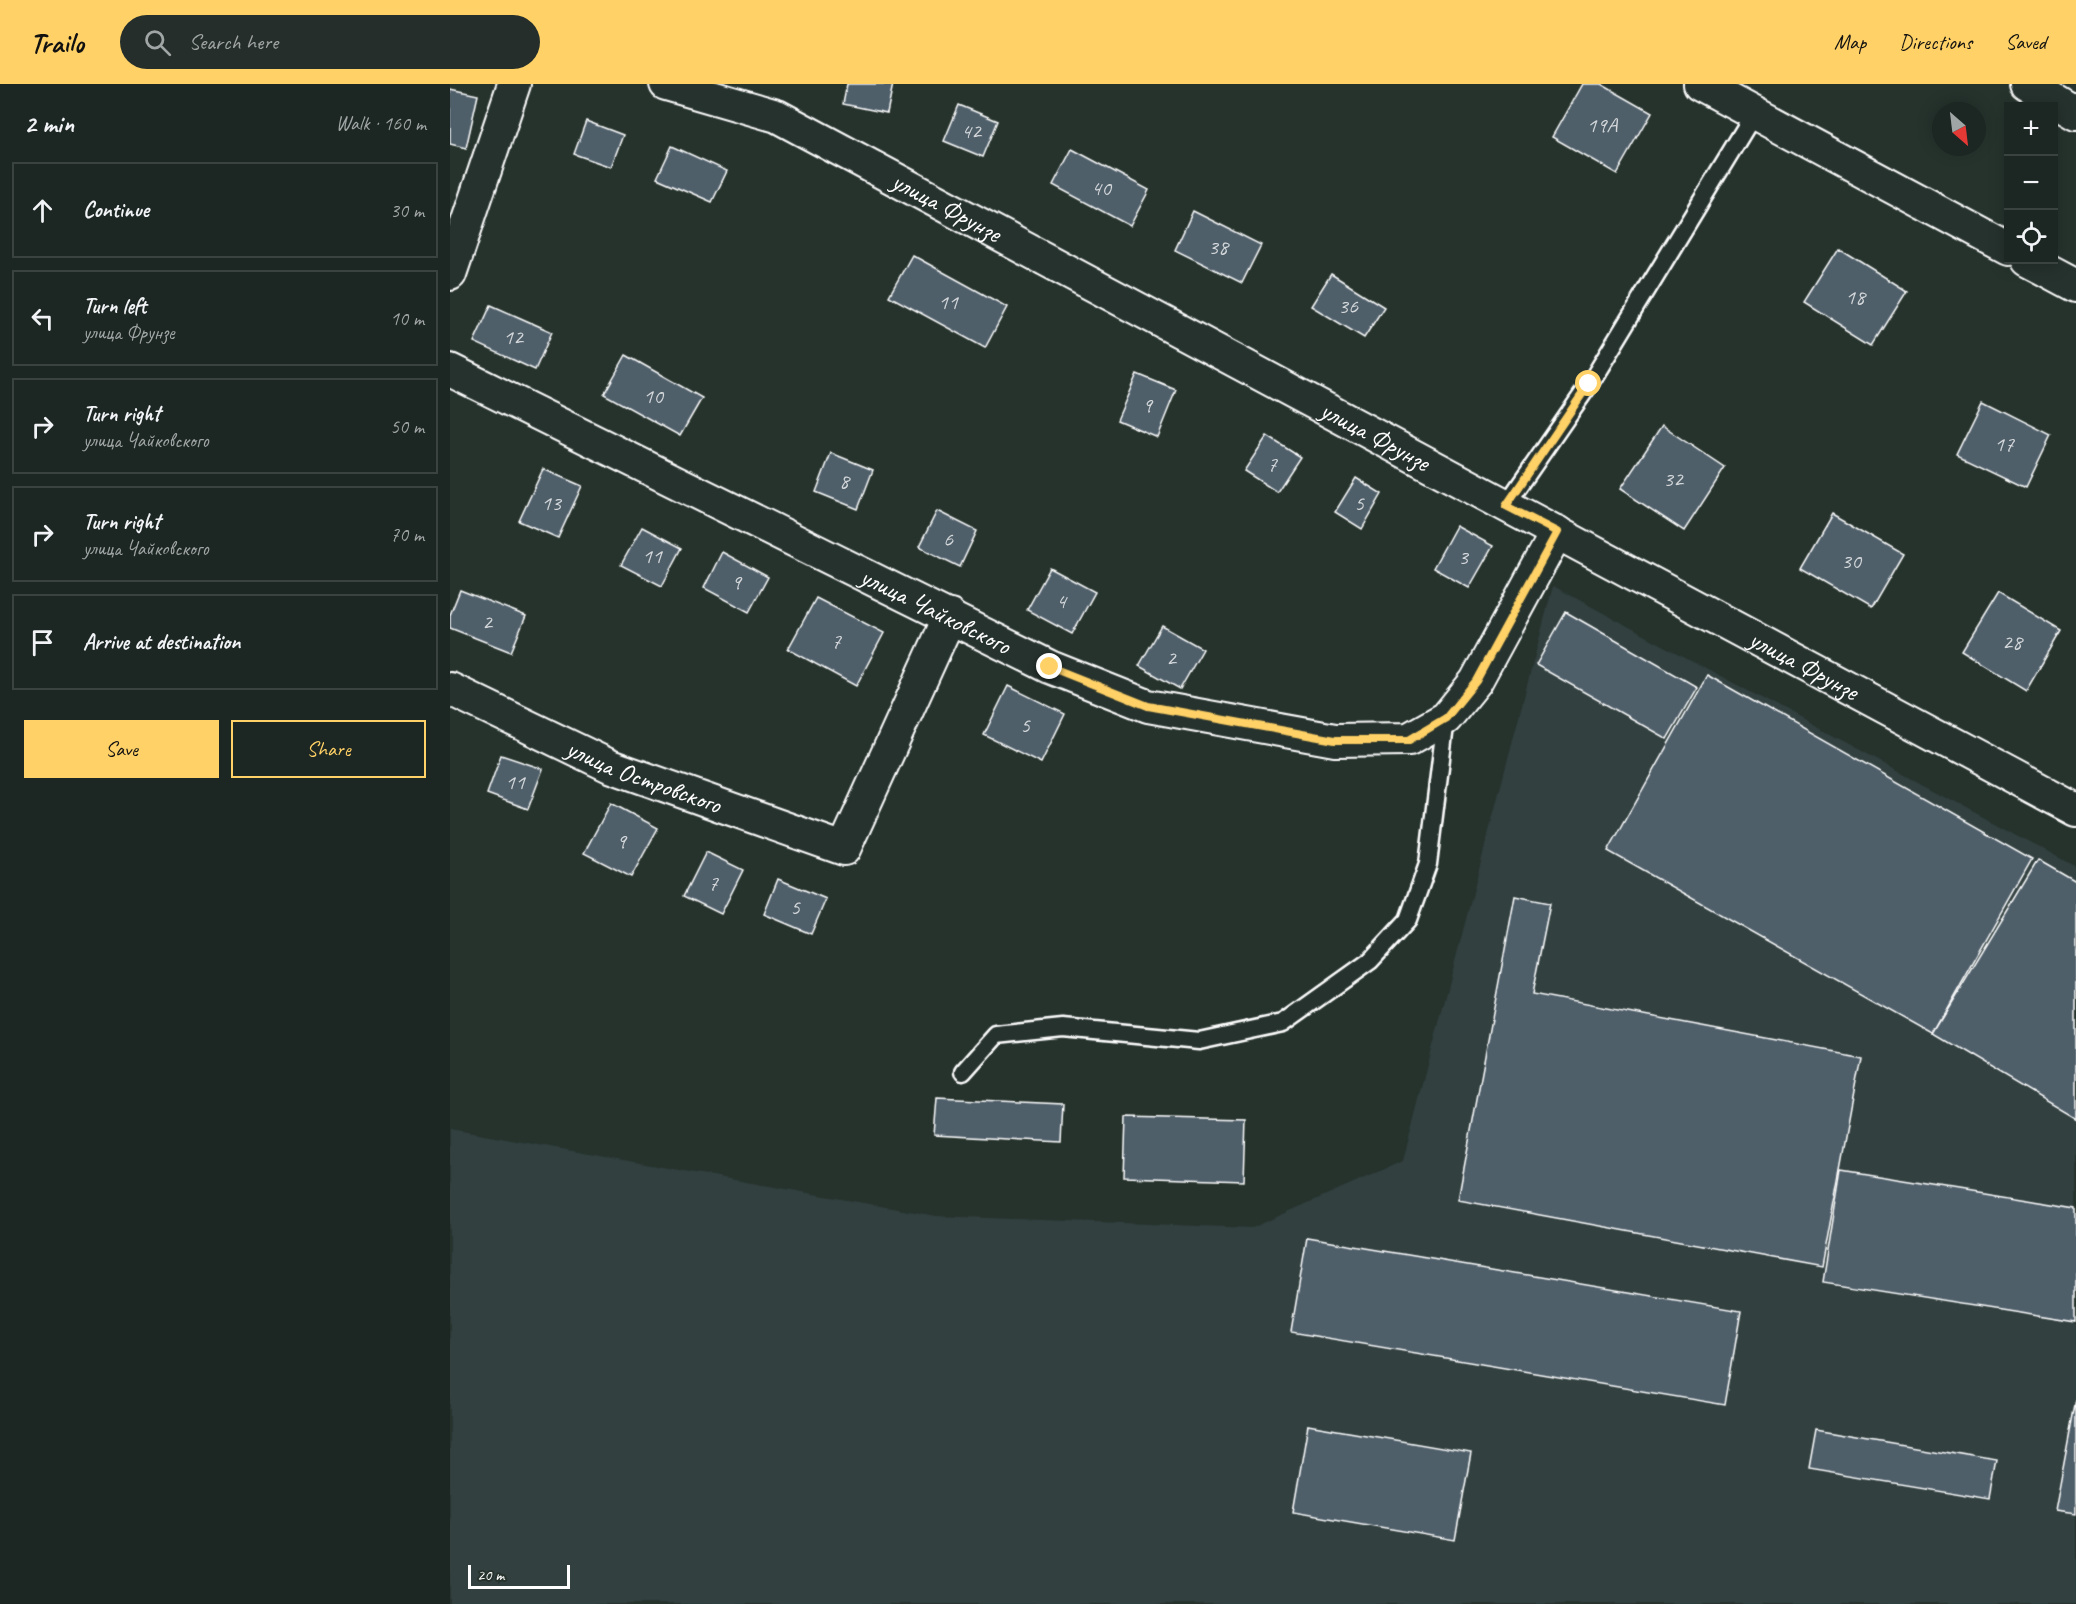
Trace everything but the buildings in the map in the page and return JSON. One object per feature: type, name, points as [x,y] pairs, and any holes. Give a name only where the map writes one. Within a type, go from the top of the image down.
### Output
[{"type":"street","points":[[450,274],[514,84]]},
{"type":"street","name":"улица Фрунзе","points":[[666,84],[777,116],[2076,810]]},
{"type":"street","points":[[1700,84],[2004,247]]},
{"type":"street","points":[[2027,84],[2076,113]]},
{"type":"street","points":[[2035,264],[2076,286]]},
{"type":"street","name":"улица Чайковского","points":[[450,370],[1050,667],[1148,706],[1335,740],[1409,740],[1446,718],[1476,681],[1557,532]]},
{"type":"street","name":"улица Островского","points":[[450,689],[610,766],[844,849],[950,616]]},
{"type":"lane","points":[[1506,506],[1589,384],[1755,112]]},
{"type":"lane","points":[[963,1072],[996,1035],[1063,1028],[1199,1041],[1283,1023],[1370,961],[1408,920],[1428,864],[1446,718]]},
{"type":"shaded area","points":[[1553,586],[2076,867],[2076,1604],[450,1604],[450,1129],[936,1216],[1252,1228],[1403,1161]]},
{"type":"route","points":[[1050,667],[1148,706],[1335,740],[1409,740],[1446,718],[1476,681],[1557,532],[1506,506],[1589,384]]}]
